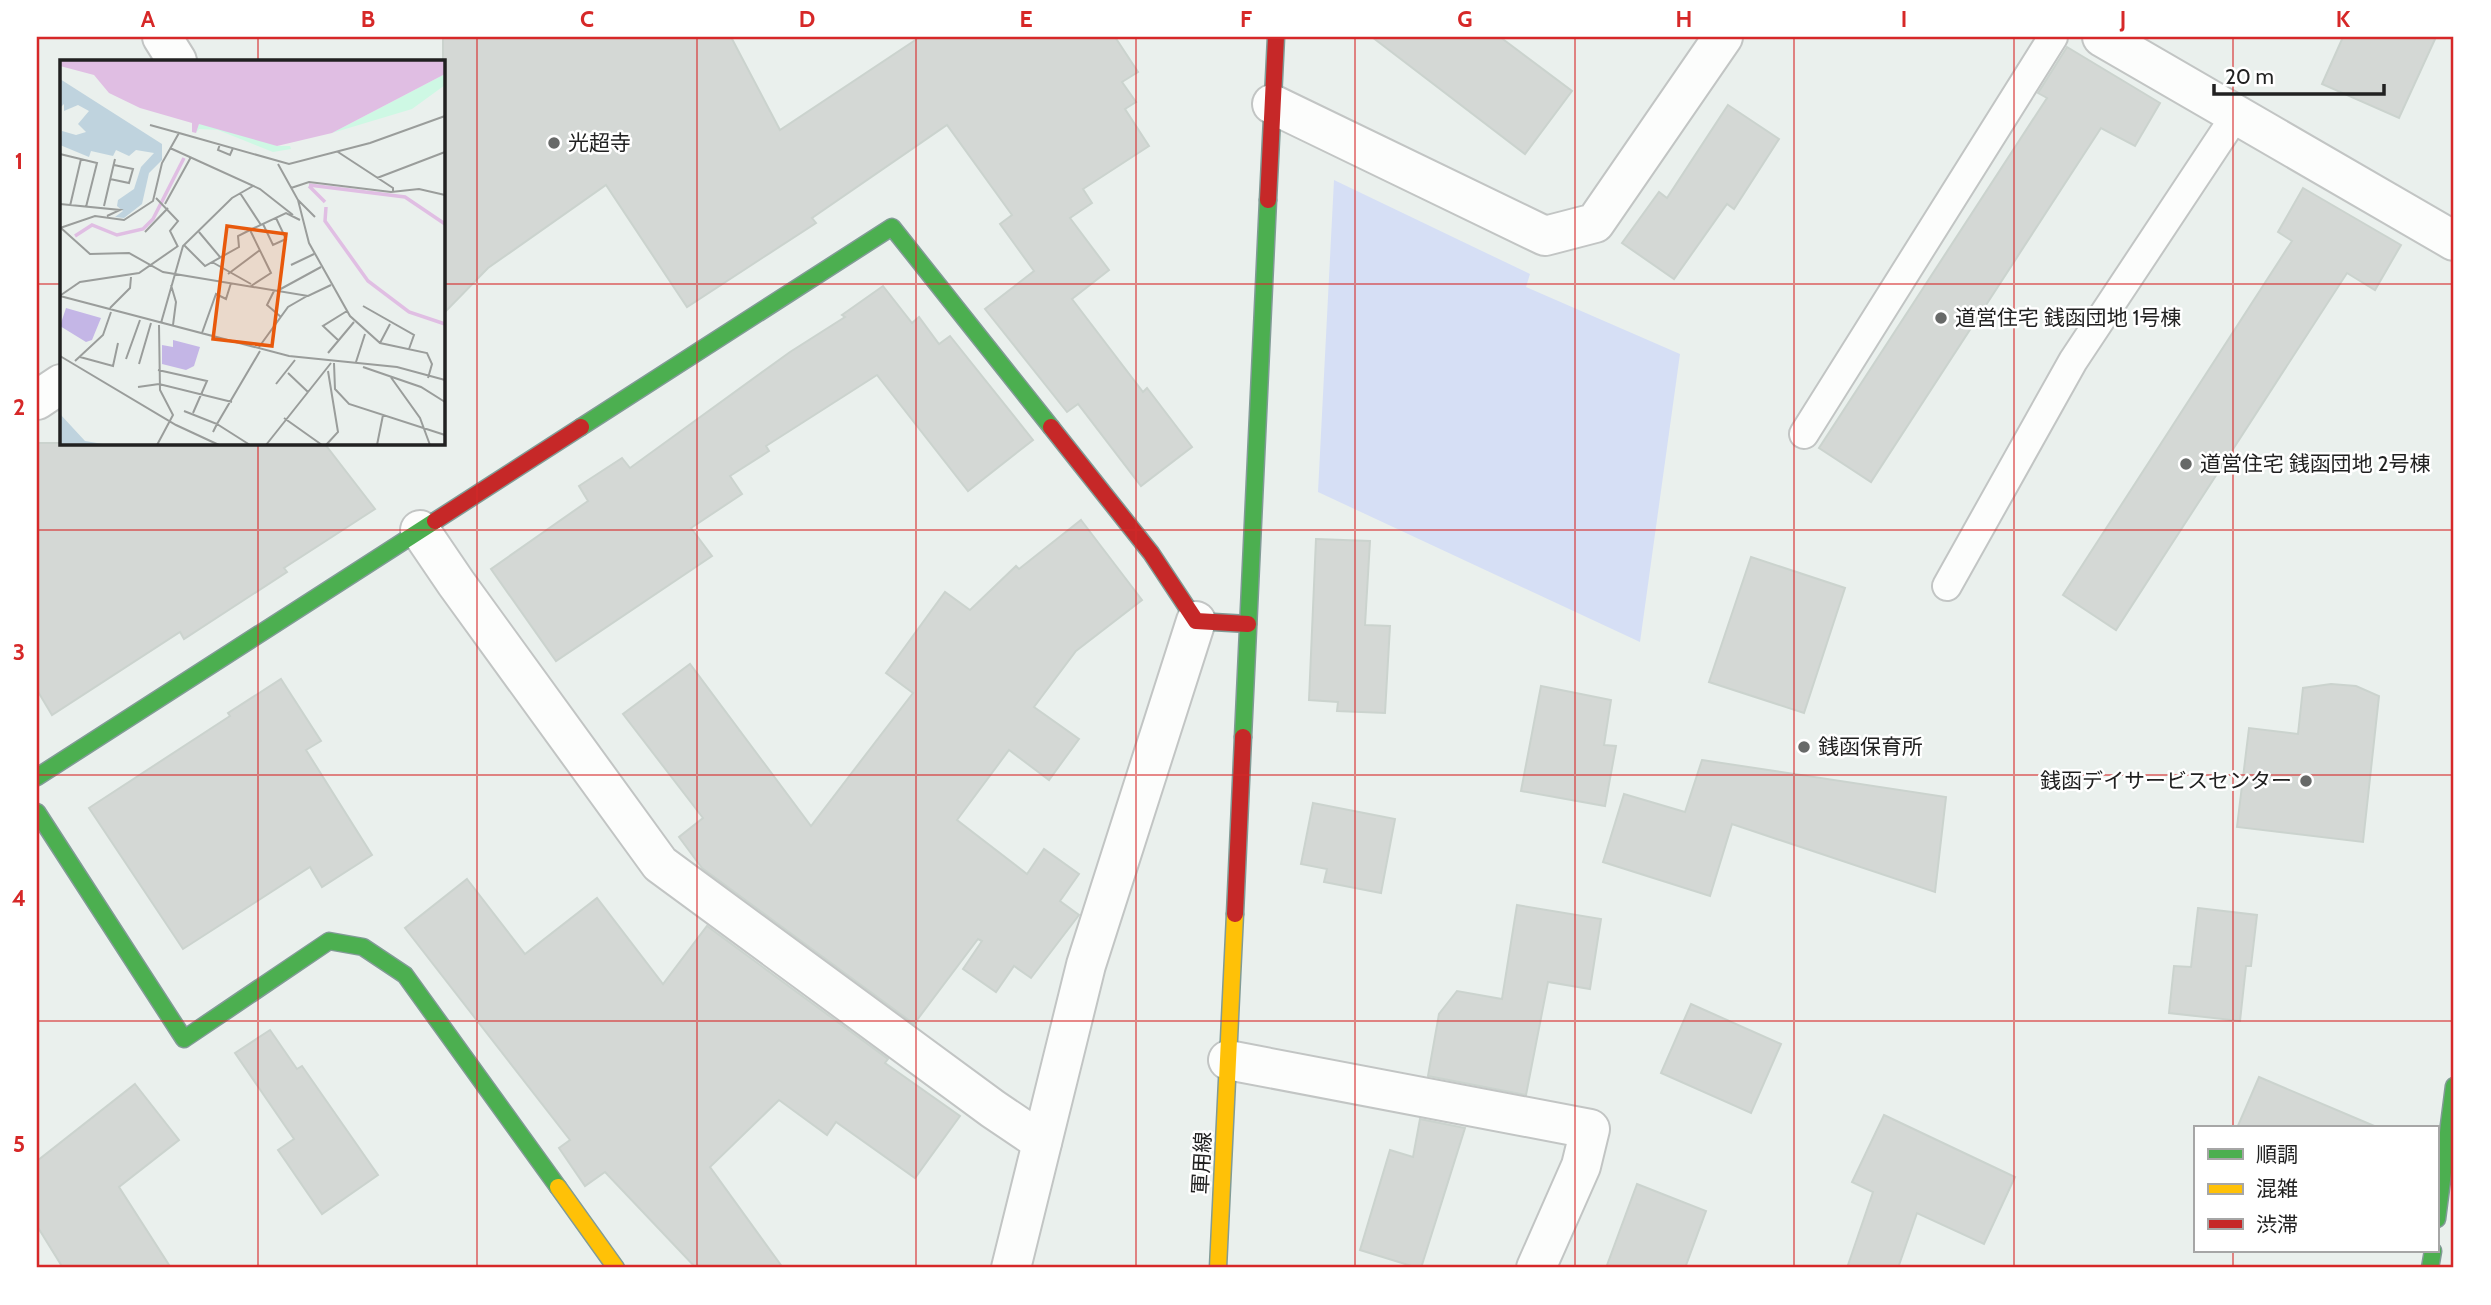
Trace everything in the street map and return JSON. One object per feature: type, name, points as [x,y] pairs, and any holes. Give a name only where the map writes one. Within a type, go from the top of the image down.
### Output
[{"type":"main road","name":"軍用線","points":[[1218,1268],[1276,37]]},
{"type":"main road","points":[[37,777],[892,227],[1151,553],[1196,621],[1248,624]]},
{"type":"main road","points":[[37,812],[184,1039],[329,941],[363,947],[405,975],[616,1268]]},
{"type":"main road","points":[[2438,1211],[2454,1086]]},
{"type":"street","points":[[162,37],[176,60]]},
{"type":"street","points":[[1272,104],[1545,236],[1595,223],[1723,37]]},
{"type":"street","points":[[2102,37],[2454,241]]},
{"type":"street","points":[[37,400],[60,385]]},
{"type":"street","points":[[420,530],[660,864],[982,1101],[1042,1142]]},
{"type":"street","points":[[1010,1268],[1086,965],[1196,621]]},
{"type":"street","points":[[1228,1060],[1590,1129],[1581,1166],[1536,1268]]},
{"type":"lane","points":[[1804,434],[2053,37]]},
{"type":"lane","points":[[1947,586],[2073,361],[2236,115]]},
{"type":"shaded area","points":[[1334,180],[1530,274],[1526,287],[1680,354],[1640,642],[1318,492]]},
{"type":"building","points":[[443,37],[731,37],[780,130],[920,37],[1115,37],[1138,72],[1122,82],[1136,102],[1125,109],[1149,146],[1083,189],[1092,203],[1070,218],[1109,270],[1072,299],[1143,392],[1147,388],[1192,447],[1141,486],[1078,404],[1067,412],[985,309],[1034,271],[1000,224],[1012,215],[947,125],[812,218],[816,223],[687,307],[606,185],[488,268],[444,313]]},
{"type":"building","points":[[1372,37],[1500,37],[1572,91],[1525,154]]},
{"type":"building","points":[[2343,37],[2436,37],[2399,118],[2322,84]]},
{"type":"building","name":"道営住宅 銭函団地 1号棟","points":[[2067,47],[2160,103],[2135,146],[2101,128],[1871,482],[1819,448],[2047,98],[2038,93]]},
{"type":"building","points":[[1728,105],[1779,139],[1734,209],[1727,204],[1674,279],[1622,243],[1659,192],[1667,198]]},
{"type":"building","name":"道営住宅 銭函団地 2号棟","points":[[2303,188],[2401,245],[2375,290],[2347,273],[2116,630],[2063,595],[2292,241],[2278,232]]},
{"type":"building","points":[[883,286],[912,323],[919,317],[939,344],[950,336],[1033,440],[968,491],[877,375],[766,446],[769,451],[730,476],[742,494],[691,528],[712,556],[556,661],[491,569],[588,501],[579,486],[622,458],[630,468],[790,352],[845,317],[842,315]]},
{"type":"building","points":[[37,443],[325,444],[375,509],[284,568],[287,572],[184,639],[180,632],[52,715],[37,690]]},
{"type":"building","points":[[1081,520],[1142,600],[1076,651],[1034,707],[1079,739],[1049,780],[1009,750],[957,820],[1027,874],[1044,849],[1079,874],[1060,901],[1079,915],[1031,978],[1014,966],[996,992],[963,969],[982,941],[978,939],[914,1024],[702,868],[679,837],[703,818],[623,714],[690,664],[811,826],[913,693],[886,673],[945,592],[970,610],[1016,566],[1019,569]]},
{"type":"building","points":[[1316,539],[1370,541],[1365,625],[1390,626],[1385,713],[1337,711],[1338,702],[1309,700]]},
{"type":"building","points":[[1751,557],[1845,588],[1804,713],[1709,682]]},
{"type":"building","points":[[281,679],[321,741],[306,750],[372,855],[322,887],[310,867],[183,949],[89,808],[230,716],[228,713]]},
{"type":"building","name":"銭函デイサービスセンター","points":[[2331,684],[2356,686],[2379,696],[2363,842],[2237,827],[2249,728],[2298,734],[2303,688]]},
{"type":"building","points":[[1541,686],[1611,700],[1604,745],[1616,746],[1605,806],[1521,791]]},
{"type":"building","points":[[1702,760],[1946,797],[1935,892],[1732,824],[1710,896],[1603,862],[1624,794],[1685,812]]},
{"type":"building","points":[[1313,803],[1395,819],[1381,893],[1324,882],[1327,869],[1301,864]]},
{"type":"building","points":[[467,879],[525,954],[597,898],[663,984],[707,926],[888,1059],[885,1063],[960,1116],[915,1178],[836,1122],[827,1135],[779,1100],[710,1167],[783,1268],[696,1268],[605,1172],[585,1186],[559,1148],[570,1140],[405,928]]},
{"type":"building","points":[[1517,905],[1601,919],[1590,989],[1548,982],[1526,1095],[1428,1076],[1439,1014],[1457,991],[1502,999]]},
{"type":"building","points":[[2198,908],[2257,915],[2251,966],[2246,966],[2240,1021],[2169,1013],[2174,966],[2191,967]]},
{"type":"building","points":[[1691,1004],[1781,1044],[1751,1113],[1661,1073]]},
{"type":"building","points":[[270,1030],[297,1069],[302,1066],[378,1175],[322,1214],[278,1150],[294,1139],[235,1053]]},
{"type":"building","points":[[2259,1077],[2374,1126],[2238,1126]]},
{"type":"building","points":[[135,1084],[179,1140],[119,1187],[171,1268],[63,1268],[37,1226],[37,1161]]},
{"type":"building","points":[[1884,1115],[2015,1177],[1984,1244],[1917,1213],[1898,1268],[1847,1268],[1873,1192],[1852,1182]]},
{"type":"building","points":[[1420,1119],[1465,1128],[1421,1268],[1418,1268],[1360,1250],[1390,1150],[1413,1157]]},
{"type":"building","points":[[1637,1184],[1706,1211],[1685,1268],[1606,1268]]},
{"type":"traffic: fast","points":[[1243,737],[1268,200]]},
{"type":"traffic: fast","points":[[581,427],[892,227],[1051,427]]},
{"type":"traffic: fast","points":[[37,777],[435,521]]},
{"type":"traffic: fast","points":[[37,812],[184,1039],[329,941],[363,947],[405,975],[558,1187]]},
{"type":"traffic: fast","points":[[2438,1211],[2454,1086]]},
{"type":"traffic: fast","points":[[2430,1268],[2433,1252]]},
{"type":"traffic: slow","points":[[1218,1268],[1235,914]]},
{"type":"traffic: slow","points":[[558,1187],[616,1268]]},
{"type":"traffic: jam","points":[[1268,200],[1276,37]]},
{"type":"traffic: jam","points":[[435,521],[581,427]]},
{"type":"traffic: jam","points":[[1051,427],[1151,553],[1196,621],[1248,624]]},
{"type":"traffic: jam","points":[[1235,914],[1243,737]]},
{"type":"place","name":"光超寺","points":[[554,143]]},
{"type":"place","name":"道営住宅 銭函団地 1号棟","points":[[1941,318]]},
{"type":"place","name":"道営住宅 銭函団地 2号棟","points":[[2186,464]]},
{"type":"place","name":"銭函保育所","points":[[1804,747]]},
{"type":"place","name":"銭函デイサービスセンター","points":[[2306,781]]}]
